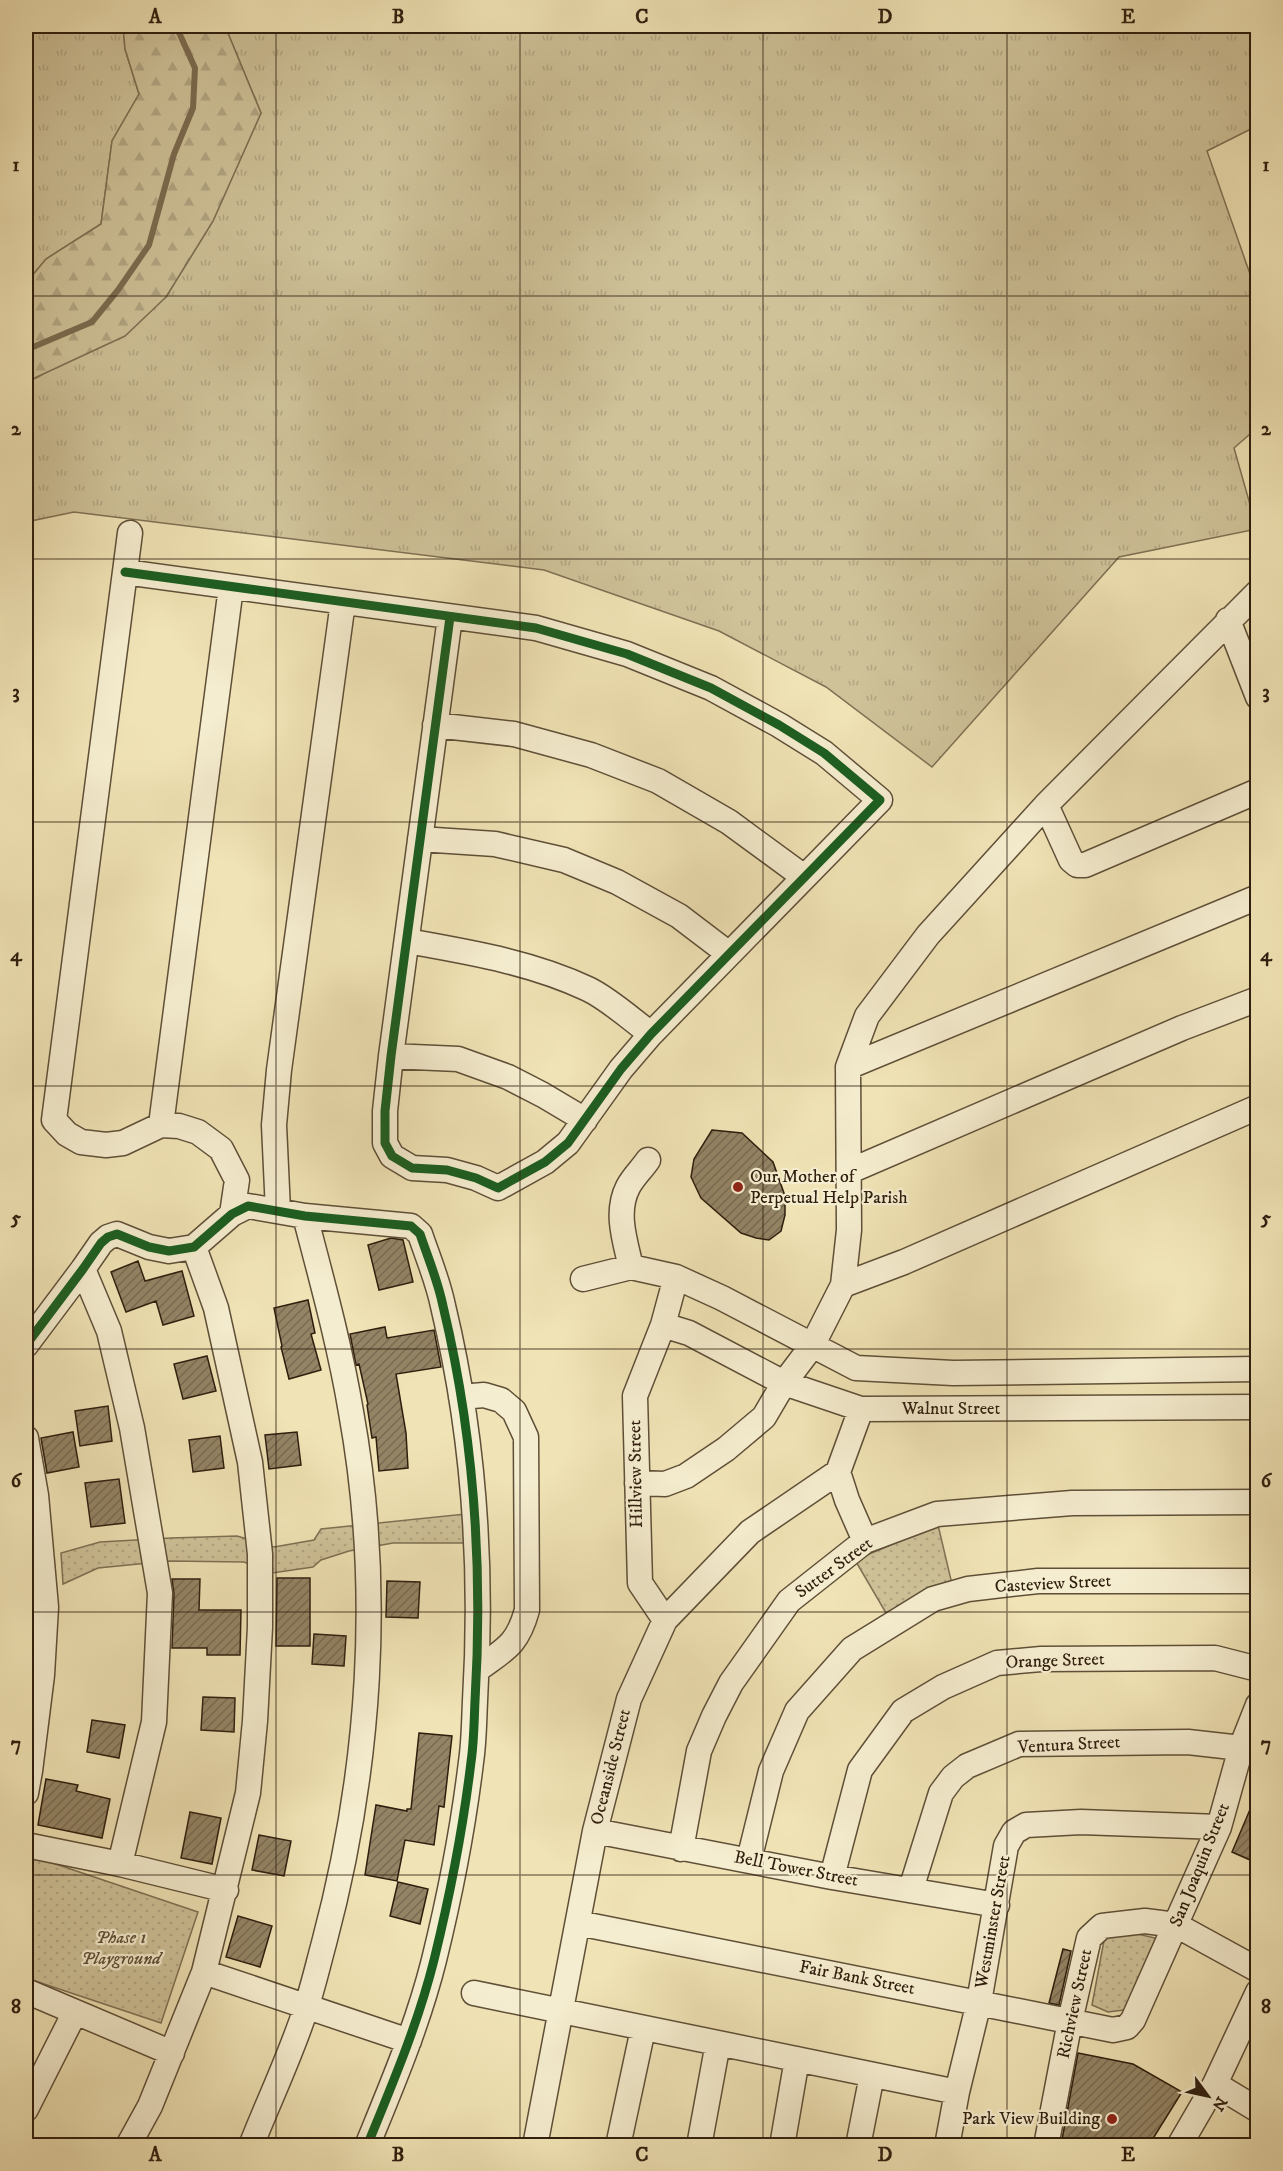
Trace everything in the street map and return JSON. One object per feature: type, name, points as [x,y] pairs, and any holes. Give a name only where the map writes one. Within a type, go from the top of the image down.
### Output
[{"type":"street","points":[[130,533],[54,1120],[67,1134],[81,1142],[106,1145],[123,1143],[161,1125],[179,1126],[198,1132],[221,1149],[237,1180],[232,1214]]},
{"type":"street","points":[[125,572],[536,628],[627,654],[711,688],[779,725],[824,753],[880,800],[651,1034],[621,1069],[568,1143],[545,1162],[498,1188],[476,1178],[447,1170],[412,1168],[392,1156],[386,1143],[385,1111],[391,1056],[450,617]]},
{"type":"street","points":[[161,1125],[231,586]]},
{"type":"street","points":[[637,1483],[665,1484],[686,1476],[726,1449],[764,1417],[784,1383],[812,1346],[843,1285],[849,1230],[848,1067],[867,1016],[928,935],[1046,805],[1257,592]]},
{"type":"street","points":[[278,1211],[274,1125],[279,1071],[343,602]]},
{"type":"street","points":[[1228,620],[1257,697]]},
{"type":"street","points":[[435,725],[514,734],[591,755],[658,781],[729,822],[804,877]]},
{"type":"street","points":[[1046,805],[1071,860],[1077,865],[1085,865],[1257,790]]},
{"type":"street","points":[[420,839],[495,844],[564,860],[617,882],[679,916],[729,954]]},
{"type":"street","points":[[848,1067],[1257,897]]},
{"type":"street","points":[[407,941],[475,953],[540,969],[590,990],[651,1034]]},
{"type":"street","points":[[850,1171],[1182,1028],[1257,999]]},
{"type":"street","points":[[391,1056],[458,1059],[508,1077],[585,1120]]},
{"type":"street","points":[[843,1285],[904,1262],[1257,1107]]},
{"type":"street","points":[[631,1267],[622,1233],[622,1208],[628,1188],[648,1160]]},
{"type":"street","points":[[26,1345],[101,1243],[117,1234],[149,1247],[169,1251],[194,1247],[232,1214],[248,1206],[305,1216],[411,1226],[420,1234],[443,1304],[461,1397],[475,1520],[479,1605],[477,1670],[471,1761],[460,1839],[434,1961],[409,2041],[368,2145]]},
{"type":"street","points":[[251,2145],[306,2008],[340,1882],[361,1757],[368,1640],[369,1572],[363,1495],[351,1412],[330,1313],[305,1216]]},
{"type":"street","points":[[128,2145],[150,2106],[204,1972],[248,1794],[257,1674],[260,1554],[250,1462],[216,1308],[194,1247]]},
{"type":"street","points":[[583,1280],[631,1267],[676,1277],[722,1298],[856,1368],[953,1373],[1257,1369]]},
{"type":"street","points":[[83,1269],[109,1331],[130,1417],[160,1593],[154,1722],[120,1864]]},
{"type":"street","name":"Hillview Street","points":[[665,1620],[640,1583],[635,1396],[663,1325],[676,1277]]},
{"type":"street","name":"Walnut Street","points":[[663,1325],[689,1333],[784,1383],[861,1409],[1257,1407]]},
{"type":"street","points":[[461,1397],[484,1395],[501,1400],[514,1411],[526,1437],[527,1610],[521,1632],[510,1645],[477,1670]]},
{"type":"street","points":[[861,1409],[838,1472],[847,1500],[865,1541]]},
{"type":"street","points":[[26,1438],[36,1495],[46,1607],[42,1675],[26,1793]]},
{"type":"street","name":"Oceanside Street","points":[[535,2145],[595,1831],[629,1699],[665,1620],[750,1532],[838,1472]]},
{"type":"street","name":"Sutter Street","points":[[681,1849],[699,1752],[731,1683],[789,1601],[865,1541],[937,1514],[1072,1503],[1257,1502]]},
{"type":"street","name":"Casteview Street","points":[[748,1860],[771,1771],[797,1711],[852,1649],[933,1599],[968,1589],[1038,1581],[1257,1581]]},
{"type":"street","name":"Orange Street","points":[[832,1877],[860,1770],[903,1711],[943,1687],[997,1663],[1041,1659],[1215,1658],[1257,1669]]},
{"type":"street","name":"San Joaquin Street","points":[[1133,2020],[1219,1827],[1241,1748],[1257,1706]]},
{"type":"street","name":"Ventura Street","points":[[911,1889],[941,1793],[953,1777],[967,1766],[1019,1744],[1188,1742],[1241,1748]]},
{"type":"street","name":"Westminster Street","points":[[947,2145],[957,2092],[979,2002],[1006,1846],[1014,1832],[1026,1825],[1081,1822],[1219,1827]]},
{"type":"street","name":"Bell Tower Street","points":[[595,1831],[832,1877],[997,1905]]},
{"type":"street","points":[[26,1845],[120,1864],[226,1890]]},
{"type":"street","name":"Richview Street","points":[[1046,2145],[1089,1938],[1095,1931],[1102,1926],[1145,1921],[1176,1925],[1257,1970]]},
{"type":"street","name":"Fair Bank Street","points":[[578,1923],[1113,2030],[1127,2027],[1133,2020]]},
{"type":"street","points":[[204,1972],[409,2041]]},
{"type":"street","points":[[26,1991],[172,2053]]},
{"type":"street","points":[[1179,2145],[1215,2084],[1257,1992]]},
{"type":"street","points":[[474,1993],[957,2092]]},
{"type":"street","points":[[26,2109],[75,2012]]},
{"type":"street","points":[[618,2145],[643,2029]]},
{"type":"street","points":[[699,2145],[718,2043]]},
{"type":"street","points":[[782,2145],[797,2059]]},
{"type":"street","points":[[858,2145],[872,2074]]},
{"type":"street","points":[[1215,2084],[1257,2110]]},
{"type":"green space","points":[[26,26],[123,26],[125,49],[139,94],[112,141],[101,224],[46,259],[26,283]]},
{"type":"green space","points":[[123,26],[225,26],[261,113],[213,221],[166,297],[125,336],[26,382],[26,283],[46,259],[101,224],[112,141],[139,94],[125,49]]},
{"type":"green space","points":[[225,26],[1257,26],[1257,126],[1207,151],[1257,294],[1257,428],[1234,448],[1257,529],[1119,557],[932,767],[826,687],[719,631],[544,570],[74,512],[26,522],[26,382],[38,377],[166,297],[213,221],[261,113]]},
{"type":"green space","points":[[465,1514],[465,1543],[393,1543],[349,1551],[321,1560],[313,1567],[272,1573],[244,1562],[169,1561],[98,1568],[63,1584],[61,1553],[100,1542],[237,1536],[274,1547],[314,1540],[321,1529]]},
{"type":"green space","points":[[938,1525],[952,1584],[886,1613],[855,1560]]},
{"type":"green space","name":"Phase 1 Playground","points":[[26,1854],[198,1912],[161,2023],[26,1978]]},
{"type":"green space","points":[[1125,1931],[1159,1939],[1124,2010],[1108,2012],[1092,2005],[1105,1935]]},
{"type":"building","name":"Our Mother of Perpetual Help Parish","points":[[712,1130],[742,1133],[773,1162],[785,1196],[785,1215],[781,1231],[769,1240],[741,1233],[701,1198],[691,1177],[694,1159]]},
{"type":"building","points":[[391,1238],[403,1240],[413,1282],[379,1290],[368,1245]]},
{"type":"building","points":[[138,1261],[145,1281],[182,1271],[194,1316],[163,1325],[156,1301],[126,1312],[111,1272]]},
{"type":"building","points":[[308,1300],[315,1333],[311,1334],[321,1370],[289,1379],[274,1308]]},
{"type":"building","points":[[385,1327],[387,1338],[434,1330],[441,1367],[396,1374],[406,1433],[408,1468],[379,1471],[376,1437],[372,1438],[368,1404],[359,1364],[356,1365],[350,1334]]},
{"type":"building","points":[[207,1356],[216,1391],[183,1399],[174,1364]]},
{"type":"building","points":[[108,1406],[112,1441],[80,1446],[75,1411]]},
{"type":"building","points":[[73,1432],[79,1467],[47,1473],[41,1438]]},
{"type":"building","points":[[297,1432],[301,1465],[269,1469],[265,1435]]},
{"type":"building","points":[[220,1436],[224,1468],[193,1472],[189,1440]]},
{"type":"building","points":[[119,1479],[125,1523],[91,1527],[85,1483]]},
{"type":"building","points":[[277,1578],[310,1578],[310,1646],[276,1646]]},
{"type":"building","points":[[172,1579],[200,1579],[199,1610],[241,1610],[240,1655],[207,1655],[207,1648],[172,1648],[174,1594]]},
{"type":"building","points":[[387,1581],[420,1582],[418,1618],[386,1617]]},
{"type":"building","points":[[314,1634],[346,1636],[344,1666],[312,1664]]},
{"type":"building","points":[[203,1697],[235,1698],[234,1732],[201,1730]]},
{"type":"building","points":[[92,1720],[125,1725],[119,1758],[87,1752]]},
{"type":"building","points":[[419,1733],[452,1736],[444,1807],[439,1806],[434,1845],[405,1840],[397,1881],[365,1875],[376,1805],[407,1811],[411,1809]]},
{"type":"building","points":[[46,1779],[78,1785],[76,1791],[110,1799],[102,1838],[38,1825]]},
{"type":"building","points":[[1257,1793],[1257,1863],[1232,1852]]},
{"type":"building","points":[[190,1812],[221,1818],[212,1864],[181,1858]]},
{"type":"building","points":[[259,1835],[291,1841],[284,1876],[252,1870]]},
{"type":"building","points":[[398,1882],[428,1889],[420,1924],[390,1916]]},
{"type":"building","points":[[238,1916],[272,1926],[260,1967],[226,1957]]},
{"type":"building","points":[[1063,1949],[1071,1951],[1059,2005],[1049,2003]]},
{"type":"building","name":"Park View Building","points":[[1078,2053],[1133,2064],[1182,2092],[1149,2145],[1061,2145]]},
{"type":"waterway","points":[[26,350],[92,322],[118,290],[149,245],[174,154],[193,108],[195,68],[176,26]]},
{"type":"cycle path","points":[[125,572],[536,628],[627,654],[711,688],[779,725],[824,753],[880,800],[651,1034],[621,1069],[568,1143],[545,1162],[498,1188],[476,1178],[447,1170],[412,1168],[392,1156],[385,1143],[385,1111],[391,1056],[450,617]]},
{"type":"cycle path","points":[[26,1345],[101,1243],[117,1234],[149,1247],[169,1251],[194,1247],[232,1214],[248,1206],[305,1216],[411,1226],[420,1234],[436,1279],[454,1355],[469,1453],[474,1502],[478,1602],[473,1739],[460,1837],[428,1984],[395,2077],[367,2146]]},
{"type":"place","name":"Our Mother of Perpetual Help Parish","points":[[738,1187]]},
{"type":"place","name":"Park View Building","points":[[1112,2119]]}]
